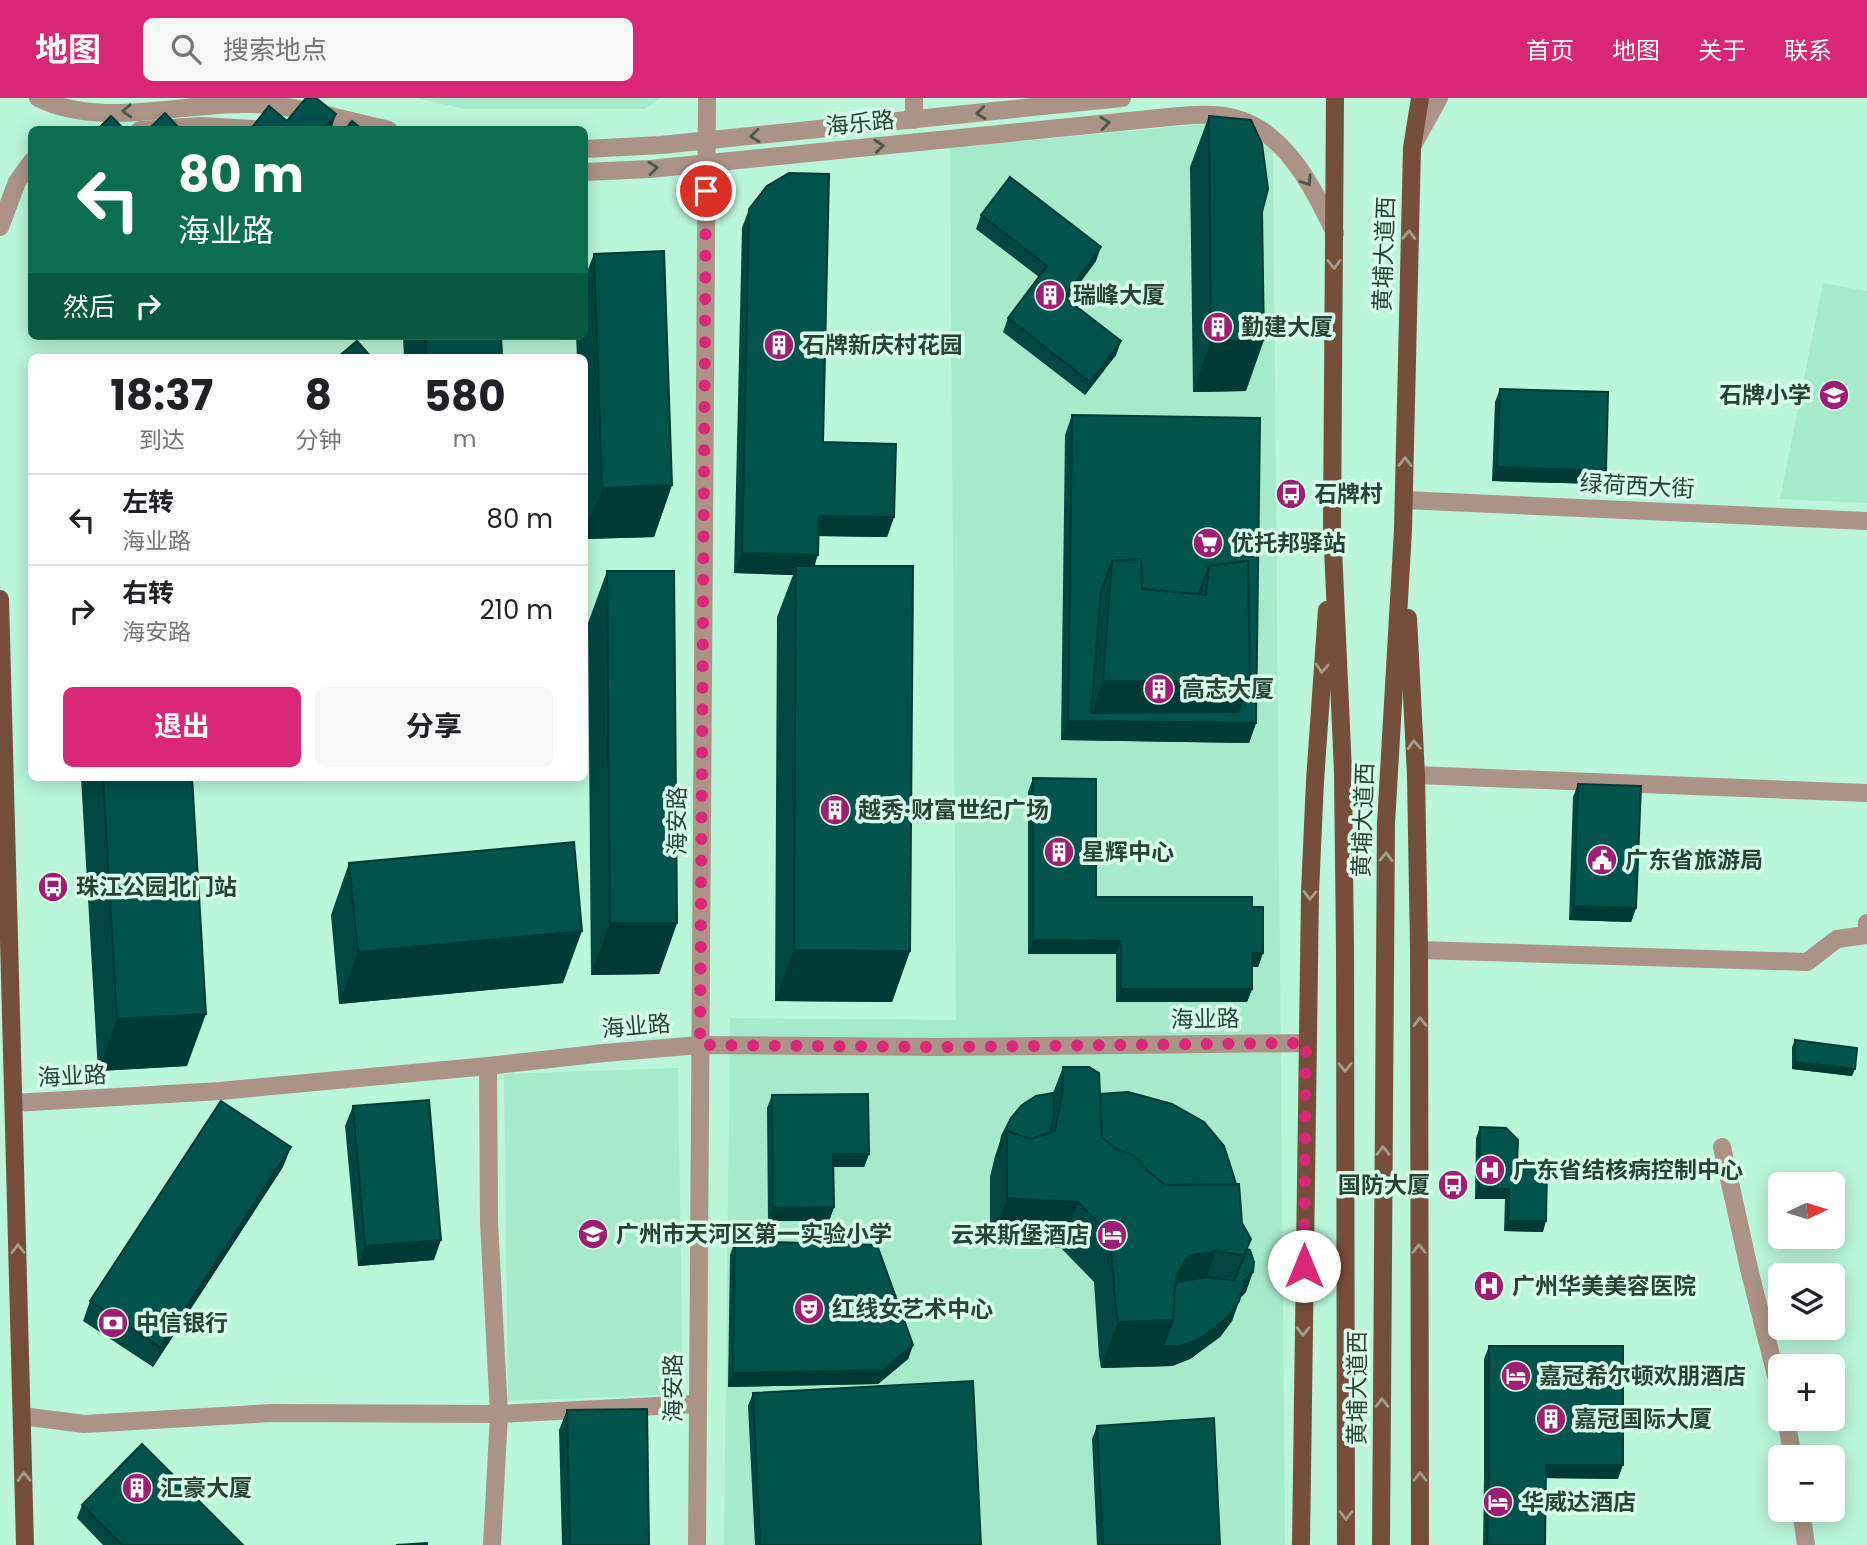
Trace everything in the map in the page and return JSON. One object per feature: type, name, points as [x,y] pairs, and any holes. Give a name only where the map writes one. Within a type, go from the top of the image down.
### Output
[{"type":"main road","name":"黄埔大道西","points":[[1335,98],[1332,526],[1343,772],[1346,1545]]},
{"type":"main road","points":[[1410,98],[1412,148]]},
{"type":"main road","name":"黄埔大道西","points":[[1381,1545],[1386,824],[1403,530],[1412,148],[1420,98]]},
{"type":"main road","points":[[1301,1545],[1306,1043],[1312,836],[1332,526]]},
{"type":"main road","points":[[1403,530],[1416,775],[1419,950],[1420,1545]]},
{"type":"main road","points":[[0,598],[25,1545]]},
{"type":"street","points":[[38,98],[55,107],[118,112],[218,104],[263,104],[306,110],[372,126]]},
{"type":"street","name":"海安路","points":[[697,1545],[707,98]]},
{"type":"street","points":[[914,98],[914,120]]},
{"type":"street","name":"海乐路","points":[[588,149],[706,141],[1122,98]]},
{"type":"street","points":[[1412,148],[1439,98]]},
{"type":"street","name":"海乐路","points":[[588,172],[619,172],[1145,119],[1213,115],[1245,121],[1273,140],[1308,182],[1335,233]]},
{"type":"street","points":[[0,227],[17,182],[28,167]]},
{"type":"street","name":"绿荷西大街","points":[[1404,500],[1867,521]]},
{"type":"street","points":[[1416,775],[1867,793]]},
{"type":"street","points":[[1419,950],[1807,962],[1837,939],[1866,935],[1867,923]]},
{"type":"street","name":"海业路","points":[[14,1103],[220,1091],[700,1045],[938,1047],[1306,1043]]},
{"type":"street","points":[[488,1066],[489,1222],[499,1414],[492,1545]]},
{"type":"street","points":[[1722,1147],[1771,1354]]},
{"type":"street","points":[[22,1416],[84,1424],[272,1413],[499,1414],[697,1404]]},
{"type":"street","points":[[1803,1522],[1806,1545]]},
{"type":"shaded area","points":[[417,98],[660,98],[644,109],[464,109]]},
{"type":"shaded area","points":[[1204,124],[1241,130],[1273,150],[1285,1545],[724,1545],[730,1018],[956,1020],[950,148]]},
{"type":"shaded area","name":"石牌小学","points":[[1823,283],[1867,291],[1867,503],[1780,499]]},
{"type":"shaded area","name":"广州市天河区第一实验小学","points":[[678,1068],[683,1394],[508,1401],[504,1074]]},
{"type":"building","points":[[306,98],[316,98],[336,114],[327,126],[253,126],[269,106],[287,121]]},
{"type":"building","points":[[165,113],[177,126],[152,126]]},
{"type":"building","points":[[111,116],[121,126],[101,126]]},
{"type":"building","points":[[1209,116],[1251,120],[1262,144],[1268,189],[1262,212],[1264,340],[1211,341]]},
{"type":"building","name":"石牌新庆村花园","points":[[789,173],[829,174],[823,442],[896,444],[894,517],[819,516],[818,555],[742,553],[749,209],[767,186]]},
{"type":"building","name":"瑞峰大厦","points":[[1010,177],[1101,247],[1064,297],[1121,341],[1090,382],[1008,318],[1047,266],[981,215]]},
{"type":"building","points":[[664,251],[672,485],[602,488],[594,254]]},
{"type":"building","points":[[425,340],[501,340],[502,354],[426,354]]},
{"type":"building","points":[[357,341],[368,354],[342,354]]},
{"type":"building","points":[[1500,389],[1608,392],[1606,471],[1497,467]]},
{"type":"building","points":[[1072,415],[1260,418],[1256,723],[1068,721]],"holes":[[[1141,559],[1142,589],[1199,594],[1209,566],[1248,561],[1250,681],[1238,712],[1091,713],[1101,592],[1112,561]]]},
{"type":"building","points":[[1141,559],[1142,589],[1206,595],[1209,566],[1248,561],[1250,681],[1103,681],[1112,561]]},
{"type":"building","name":"越秀·财富世纪广场","points":[[796,566],[913,566],[910,951],[794,950]]},
{"type":"building","points":[[607,571],[674,571],[677,923],[610,923]]},
{"type":"building","name":"星辉中心","points":[[1033,778],[1096,779],[1096,897],[1252,897],[1252,907],[1263,907],[1263,953],[1252,953],[1252,989],[1121,989],[1121,941],[1033,940]]},
{"type":"building","points":[[103,781],[192,781],[206,1014],[117,1019]]},
{"type":"building","name":"广东省旅游局","points":[[1578,784],[1641,786],[1636,908],[1574,906]]},
{"type":"building","points":[[574,842],[582,931],[358,952],[349,863]]},
{"type":"building","points":[[1795,1040],[1857,1048],[1855,1069],[1795,1062]]},
{"type":"building","points":[[1063,1067],[1089,1067],[1099,1073],[1102,1137],[1114,1148],[1135,1156],[1165,1185],[1239,1184],[1242,1223],[1251,1239],[1244,1255],[1216,1251],[1188,1256],[1176,1276],[1173,1320],[1118,1322],[1110,1235],[1078,1202],[1007,1198],[1007,1131],[1031,1139],[1055,1131],[1063,1090]]},
{"type":"building","points":[[1128,1092],[1172,1104],[1204,1122],[1224,1146],[1236,1184],[1165,1185],[1135,1156],[1114,1148],[1102,1137],[1100,1094]]},
{"type":"building","points":[[1053,1093],[1054,1116],[1050,1132],[1031,1139],[1007,1131],[998,1157],[1002,1136],[1011,1118],[1022,1105],[1036,1096]]},
{"type":"building","points":[[868,1094],[869,1154],[833,1154],[834,1207],[773,1208],[772,1095]]},
{"type":"building","points":[[429,1100],[441,1240],[365,1246],[353,1106]]},
{"type":"building","points":[[221,1101],[291,1147],[160,1347],[90,1301]]},
{"type":"building","points":[[1480,1127],[1506,1128],[1518,1140],[1517,1164],[1547,1165],[1546,1221],[1508,1221],[1509,1189],[1479,1188]]},
{"type":"building","name":"红线女艺术中心","points":[[735,1241],[877,1245],[913,1345],[883,1370],[733,1373]]},
{"type":"building","points":[[1247,1249],[1250,1250],[1254,1262],[1253,1272],[1244,1281],[1239,1301],[1227,1318],[1198,1340],[1179,1346],[1163,1346],[1173,1320],[1175,1287],[1178,1282],[1207,1277],[1234,1281]]},
{"type":"building","name":"嘉冠国际大厦","points":[[1489,1346],[1623,1346],[1623,1465],[1546,1465],[1545,1545],[1487,1545]]},
{"type":"building","points":[[973,1381],[981,1545],[760,1545],[753,1393]]},
{"type":"building","points":[[647,1409],[649,1545],[570,1545],[567,1410]]},
{"type":"building","points":[[1214,1418],[1220,1545],[1103,1545],[1097,1426]]},
{"type":"building","name":"汇豪大厦","points":[[142,1444],[243,1545],[122,1545],[82,1505]]},
{"type":"building","points":[[427,1543],[427,1545],[396,1545]]},
{"type":"place","name":"瑞峰大厦","points":[[1050,295]]},
{"type":"place","name":"勤建大厦","points":[[1218,327]]},
{"type":"place","name":"石牌新庆村花园","points":[[779,345]]},
{"type":"place","name":"石牌小学","points":[[1834,395]]},
{"type":"place","name":"石牌村","points":[[1291,494]]},
{"type":"place","name":"优托邦驿站","points":[[1208,543]]},
{"type":"place","name":"高志大厦","points":[[1159,689]]},
{"type":"place","name":"越秀·财富世纪广场","points":[[835,810]]},
{"type":"place","name":"星辉中心","points":[[1059,852]]},
{"type":"place","name":"广东省旅游局","points":[[1602,860]]},
{"type":"place","name":"珠江公园北门站","points":[[53,887]]},
{"type":"place","name":"广东省结核病控制中心","points":[[1490,1170]]},
{"type":"place","name":"国防大厦","points":[[1453,1185]]},
{"type":"place","name":"广州市天河区第一实验小学","points":[[593,1234]]},
{"type":"place","name":"云来斯堡酒店","points":[[1112,1235]]},
{"type":"place","name":"广州华美美容医院","points":[[1489,1286]]},
{"type":"place","name":"红线女艺术中心","points":[[809,1309]]},
{"type":"place","name":"中信银行","points":[[113,1323]]},
{"type":"place","name":"嘉冠希尔顿欢朋酒店","points":[[1516,1376]]},
{"type":"place","name":"嘉冠国际大厦","points":[[1551,1419]]},
{"type":"place","name":"汇豪大厦","points":[[137,1488]]},
{"type":"place","name":"华威达酒店","points":[[1498,1502]]},
{"type":"route","points":[[706,191],[700,1045],[938,1047],[1306,1043],[1304,1266]]}]
